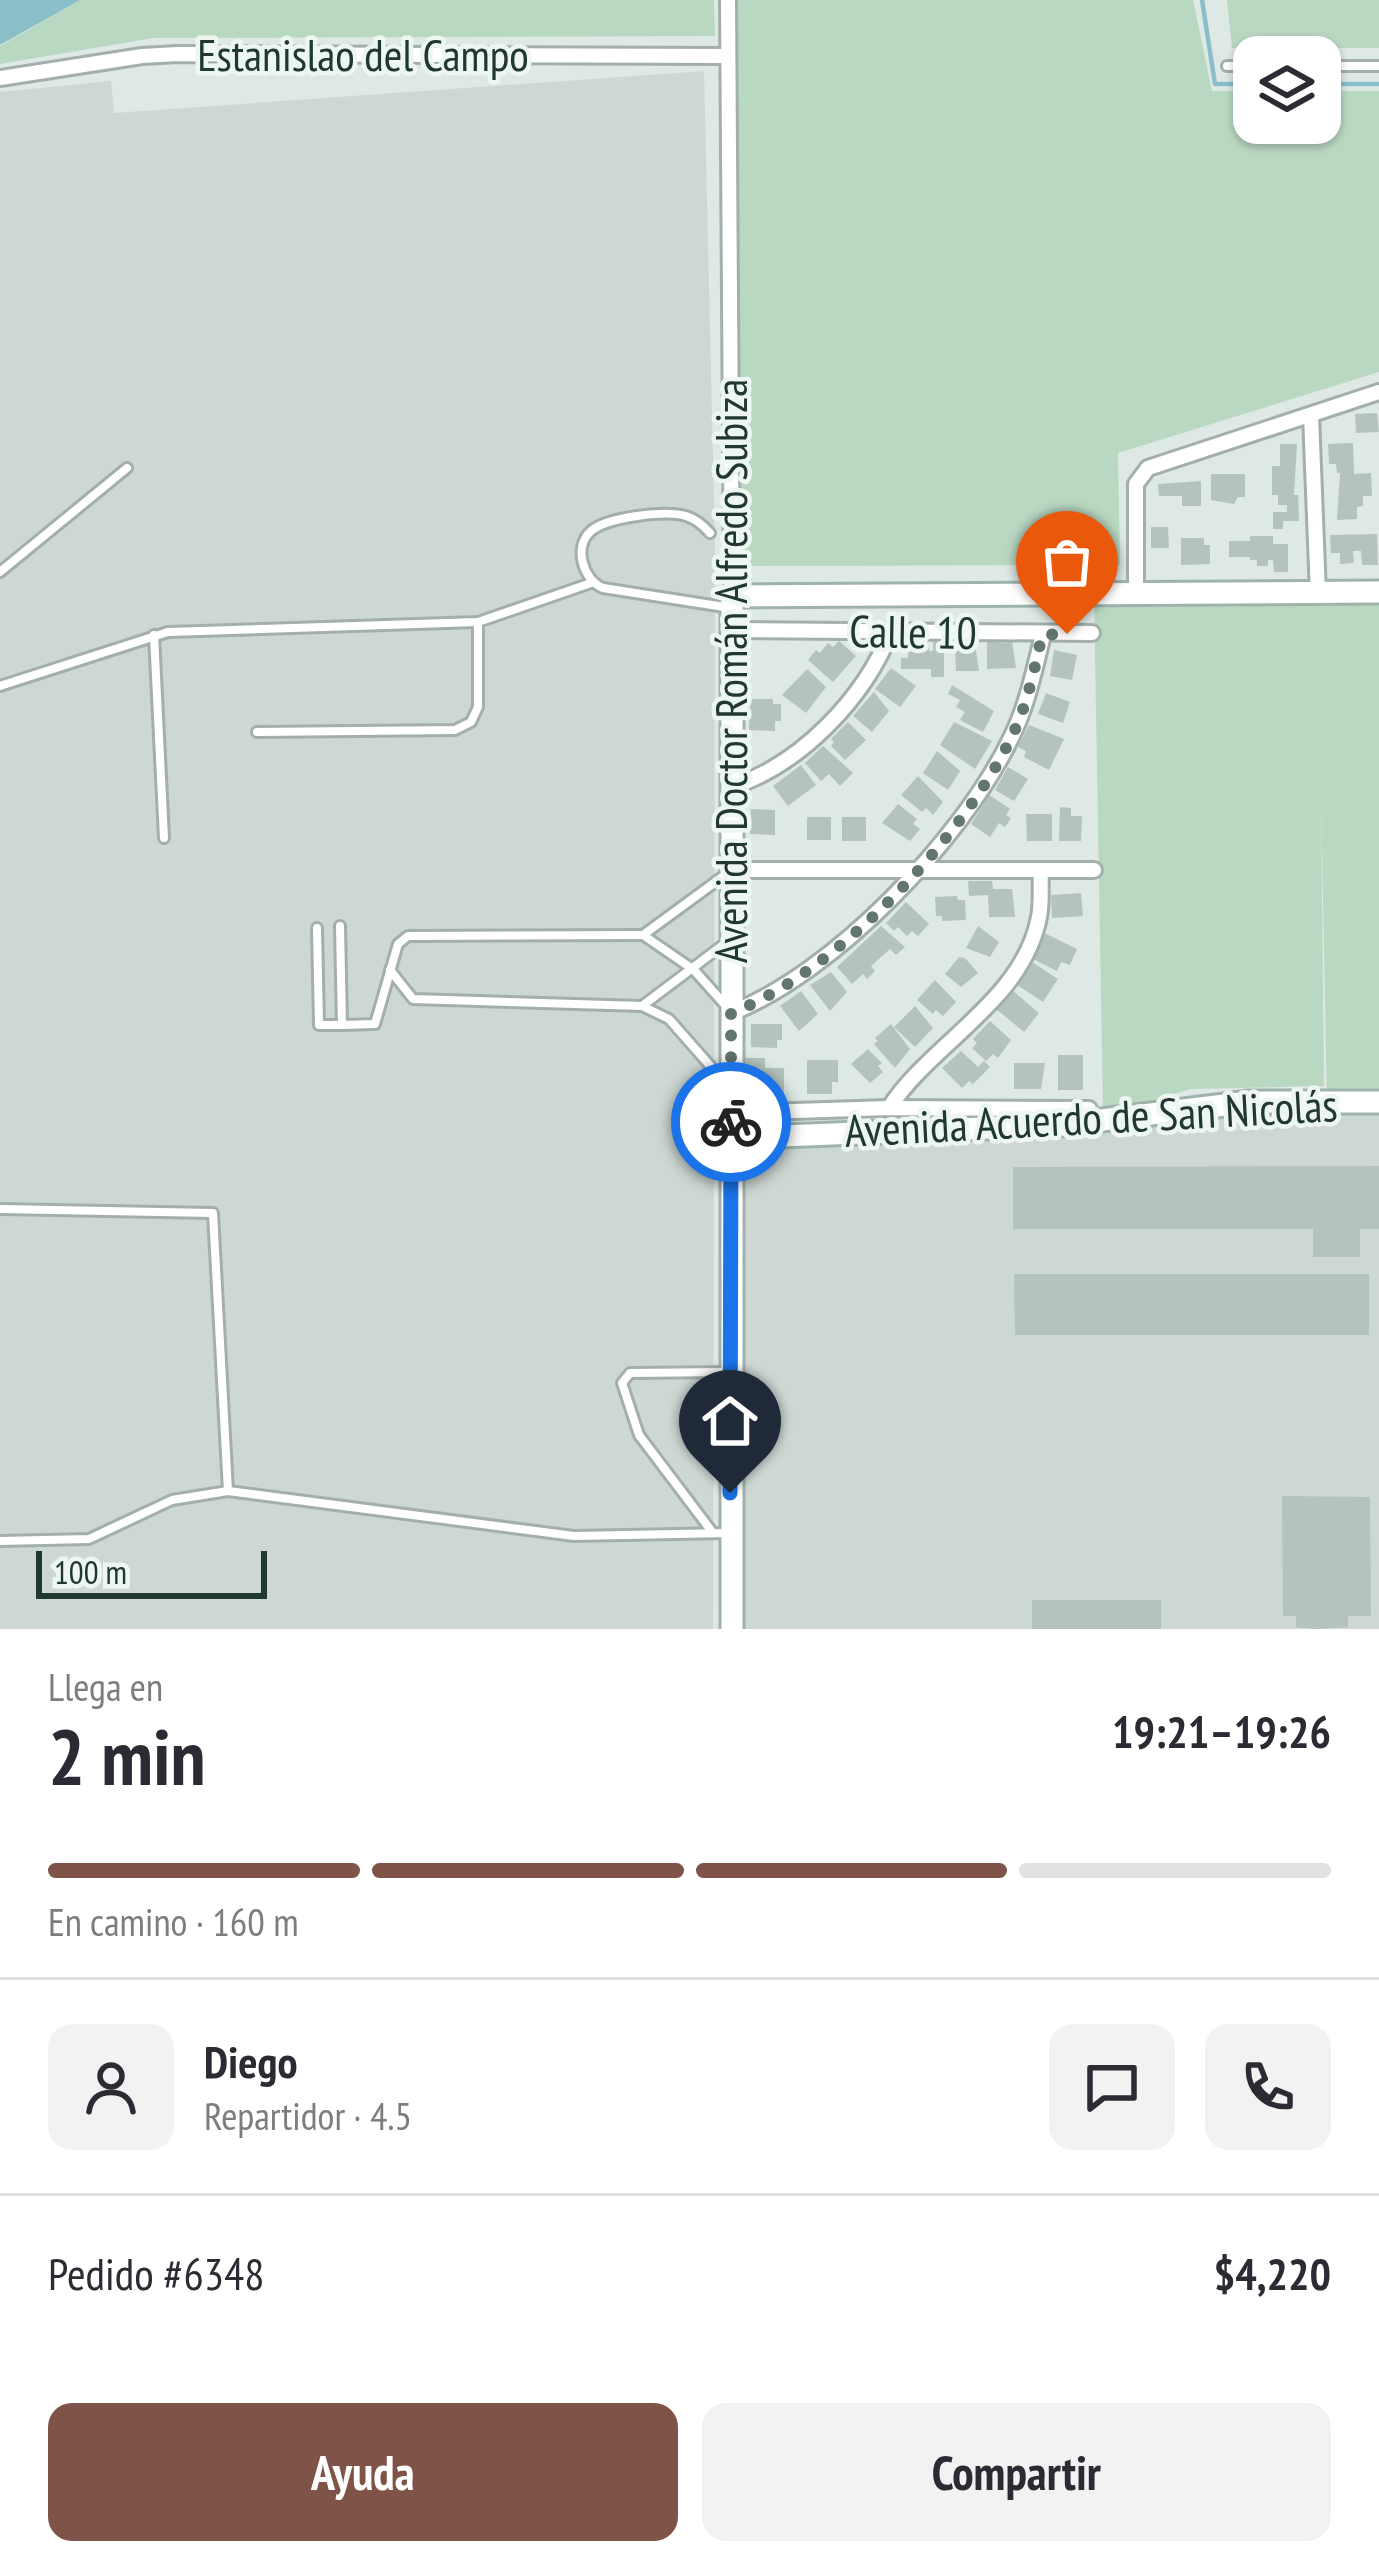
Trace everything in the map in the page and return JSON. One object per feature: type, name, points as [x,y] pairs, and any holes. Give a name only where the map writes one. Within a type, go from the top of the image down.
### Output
[{"type":"street","name":"Avenida Doctor Román Alfredo Subiza","points":[[728,0],[732,1138],[730,1372],[721,1533],[732,1629]]},
{"type":"street","name":"Estanislao del Campo","points":[[0,78],[178,54],[728,56]]},
{"type":"street","points":[[1136,593],[1136,484],[1148,467],[1379,392]]},
{"type":"street","points":[[1311,416],[1318,594]]},
{"type":"street","points":[[732,612],[1136,593],[1379,592]]},
{"type":"street","name":"Calle 10","points":[[732,612],[891,631],[1092,633]]},
{"type":"street","points":[[732,787],[766,774],[825,727],[873,668],[891,631]]},
{"type":"street","points":[[731,1013],[798,979],[842,944],[916,870],[975,796],[1009,742],[1024,707],[1042,635]]},
{"type":"street","points":[[732,870],[1094,870]]},
{"type":"street","points":[[889,1108],[906,1084],[986,1006],[1018,964],[1040,916],[1041,870]]},
{"type":"street","points":[[731,1102],[1089,1109]]},
{"type":"street","name":"Avenida Acuerdo de San Nicolás","points":[[732,1138],[1061,1125],[1249,1102],[1379,1102]]},
{"type":"lane","points":[[1228,66],[1233,66]]},
{"type":"lane","points":[[1341,66],[1379,66]]},
{"type":"lane","points":[[0,572],[127,468]]},
{"type":"lane","points":[[591,583],[585,572],[584,541],[602,525],[628,517],[682,514],[710,532]]},
{"type":"lane","points":[[0,686],[154,635],[478,622],[591,583],[732,612]]},
{"type":"lane","points":[[257,731],[455,730],[471,722],[478,707],[478,622]]},
{"type":"lane","points":[[154,635],[164,838]]},
{"type":"lane","points":[[643,935],[732,870]]},
{"type":"lane","points":[[340,926],[343,1025]]},
{"type":"lane","points":[[316,928],[319,1025],[375,1024],[398,944],[408,936],[643,935],[694,970],[731,1013]]},
{"type":"lane","points":[[643,1006],[732,938]]},
{"type":"lane","points":[[390,970],[413,999],[643,1006],[669,1019],[690,1040],[731,1102]]},
{"type":"lane","points":[[0,1209],[212,1213],[228,1491]]},
{"type":"lane","points":[[721,1533],[639,1435],[622,1383],[630,1373],[648,1371],[730,1372]]},
{"type":"lane","points":[[0,1541],[89,1539],[172,1500],[228,1491],[574,1536],[721,1533]]},
{"type":"shaded area","points":[[704,71],[715,545],[713,1629],[0,1629],[0,92],[111,81],[114,113]]},
{"type":"shaded area","points":[[1379,1102],[1379,1629],[732,1629],[732,1138]]},
{"type":"green space","points":[[80,0],[714,0],[715,36],[153,38],[0,64],[0,46]]},
{"type":"green space","points":[[735,0],[1193,0],[1212,91],[1233,91],[1233,144],[1341,144],[1341,91],[1379,91],[1379,372],[1118,453],[1120,565],[739,566]]},
{"type":"green space","points":[[1227,0],[1379,0],[1379,48],[1341,48],[1341,36],[1233,36],[1232,48]]},
{"type":"green space","points":[[1379,592],[1379,1102],[1327,1102],[1321,796],[1324,1086],[1190,1089],[1103,1111],[1094,595]]},
{"type":"water","points":[[0,0],[80,0],[0,45]]},
{"type":"building","points":[[1377,413],[1379,432],[1356,433],[1355,414]]},
{"type":"building","points":[[1353,443],[1354,474],[1371,473],[1372,496],[1363,496],[1357,519],[1337,520],[1340,473],[1336,464],[1329,464],[1328,444]]},
{"type":"building","points":[[1280,444],[1297,444],[1294,495],[1298,495],[1299,521],[1283,521],[1283,529],[1273,529],[1273,512],[1287,512],[1287,505],[1278,505],[1278,495],[1272,495],[1272,466],[1280,466]]},
{"type":"building","points":[[1211,474],[1245,474],[1245,497],[1238,497],[1234,504],[1211,500]]},
{"type":"building","points":[[1201,481],[1201,506],[1182,506],[1182,496],[1159,496],[1158,484]]},
{"type":"building","points":[[1151,527],[1168,527],[1169,548],[1151,548]]},
{"type":"building","points":[[1377,534],[1378,565],[1362,565],[1361,551],[1353,551],[1354,563],[1340,564],[1340,553],[1331,553],[1330,535]]},
{"type":"building","points":[[1250,536],[1273,536],[1273,544],[1288,544],[1288,572],[1274,572],[1273,560],[1268,560],[1268,566],[1257,566],[1257,560],[1250,557],[1229,557],[1229,541],[1250,541]]},
{"type":"building","points":[[1181,538],[1204,538],[1204,545],[1210,545],[1210,564],[1181,565]]},
{"type":"building","points":[[987,636],[1012,642],[1016,668],[987,669]]},
{"type":"building","points":[[933,638],[944,638],[944,677],[931,677],[931,669],[901,669],[908,646],[929,646],[933,651]]},
{"type":"building","points":[[839,641],[856,656],[833,682],[808,660],[816,650],[820,653],[828,643],[833,647]]},
{"type":"building","points":[[955,643],[975,643],[979,671],[956,671]]},
{"type":"building","points":[[1054,650],[1077,655],[1072,680],[1050,676]]},
{"type":"building","points":[[891,668],[916,686],[900,707],[875,689]]},
{"type":"building","points":[[807,669],[826,687],[806,713],[782,695]]},
{"type":"building","points":[[952,685],[994,711],[983,732],[960,720],[965,712],[956,707],[960,700],[948,694]]},
{"type":"building","points":[[874,692],[889,711],[872,732],[853,716]]},
{"type":"building","points":[[1046,693],[1070,702],[1063,723],[1038,714]]},
{"type":"building","points":[[750,699],[773,699],[773,704],[781,704],[781,721],[775,721],[775,731],[749,730]]},
{"type":"building","points":[[848,722],[866,740],[845,760],[831,746],[831,739]]},
{"type":"building","points":[[954,722],[992,741],[975,769],[940,745]]},
{"type":"building","points":[[1029,725],[1064,739],[1049,770],[1024,757],[1026,751],[1018,747]]},
{"type":"building","points":[[823,746],[853,773],[840,786],[829,774],[821,781],[805,763]]},
{"type":"building","points":[[937,751],[960,771],[948,790],[923,773]]},
{"type":"building","points":[[801,765],[816,785],[788,806],[773,786]]},
{"type":"building","points":[[1008,767],[1028,779],[1014,801],[995,790]]},
{"type":"building","points":[[918,776],[943,802],[933,815],[901,795]]},
{"type":"building","points":[[985,792],[1010,809],[1006,815],[1011,818],[1005,827],[999,823],[990,837],[971,824],[985,802],[981,799]]},
{"type":"building","points":[[898,804],[917,819],[913,824],[920,829],[910,841],[882,823]]},
{"type":"building","points":[[1060,807],[1071,808],[1071,816],[1082,816],[1081,841],[1059,841]]},
{"type":"building","points":[[751,809],[775,810],[775,835],[750,834]]},
{"type":"building","points":[[1026,814],[1052,814],[1052,841],[1027,841]]},
{"type":"building","points":[[807,817],[831,817],[831,840],[807,840]]},
{"type":"building","points":[[842,817],[866,817],[866,841],[842,841]]},
{"type":"building","points":[[968,881],[992,881],[993,889],[1012,889],[1015,917],[989,917],[988,895],[969,896]]},
{"type":"building","points":[[1081,893],[1083,916],[1052,918],[1051,895]]},
{"type":"building","points":[[935,897],[965,900],[966,920],[942,921],[942,916],[936,916]]},
{"type":"building","points":[[906,902],[929,924],[918,936],[912,931],[907,936],[898,927],[894,931],[886,923]]},
{"type":"building","points":[[881,926],[905,947],[896,955],[890,949],[871,966],[875,971],[867,979],[863,974],[852,984],[837,967]]},
{"type":"building","points":[[978,926],[999,942],[990,957],[966,948]]},
{"type":"building","points":[[1042,932],[1077,949],[1070,965],[1061,962],[1057,971],[1031,958]]},
{"type":"building","points":[[959,957],[978,973],[961,987],[945,974]]},
{"type":"building","points":[[1029,960],[1058,979],[1043,1002],[1014,983]]},
{"type":"building","points":[[831,972],[847,992],[830,1011],[810,985]]},
{"type":"building","points":[[935,980],[956,1002],[943,1016],[917,1000]]},
{"type":"building","points":[[1012,990],[1039,1013],[1024,1032],[996,1009]]},
{"type":"building","points":[[801,991],[818,1014],[799,1031],[780,1006]]},
{"type":"building","points":[[915,1006],[933,1028],[915,1047],[894,1027]]},
{"type":"building","points":[[990,1021],[1011,1040],[998,1058],[993,1054],[986,1061],[972,1048],[977,1043],[973,1039]]},
{"type":"building","points":[[751,1024],[782,1024],[777,1048],[751,1047]]},
{"type":"building","points":[[891,1024],[910,1049],[895,1068],[874,1044]]},
{"type":"building","points":[[868,1049],[882,1063],[878,1066],[883,1072],[870,1083],[851,1064]]},
{"type":"building","points":[[961,1051],[978,1067],[984,1061],[990,1067],[962,1088],[942,1068]]},
{"type":"building","points":[[1058,1055],[1083,1055],[1083,1090],[1058,1090]]},
{"type":"building","points":[[745,1058],[765,1058],[765,1068],[784,1068],[784,1094],[752,1094]]},
{"type":"building","points":[[807,1060],[838,1060],[838,1082],[832,1082],[832,1094],[807,1094]]},
{"type":"building","points":[[1014,1063],[1045,1063],[1041,1089],[1014,1089]]},
{"type":"building","points":[[1379,1166],[1379,1229],[1360,1229],[1360,1257],[1313,1257],[1313,1229],[1013,1229],[1013,1167]]},
{"type":"building","points":[[1014,1274],[1369,1274],[1369,1335],[1015,1335]]},
{"type":"building","points":[[1282,1496],[1370,1497],[1371,1616],[1348,1616],[1348,1627],[1315,1629],[1296,1627],[1296,1616],[1283,1616]]},
{"type":"building","points":[[1032,1600],[1161,1600],[1161,1629],[1032,1629]]},
{"type":"waterway","points":[[1202,0],[1215,84],[1233,84]]},
{"type":"waterway","points":[[1341,84],[1379,84]]},
{"type":"way so far","points":[[731,1122],[731,1013],[798,979],[842,944],[916,870],[949,832],[1009,742],[1024,707],[1042,635],[1067,634]]},
{"type":"route","points":[[730,1493],[731,1122]]}]
